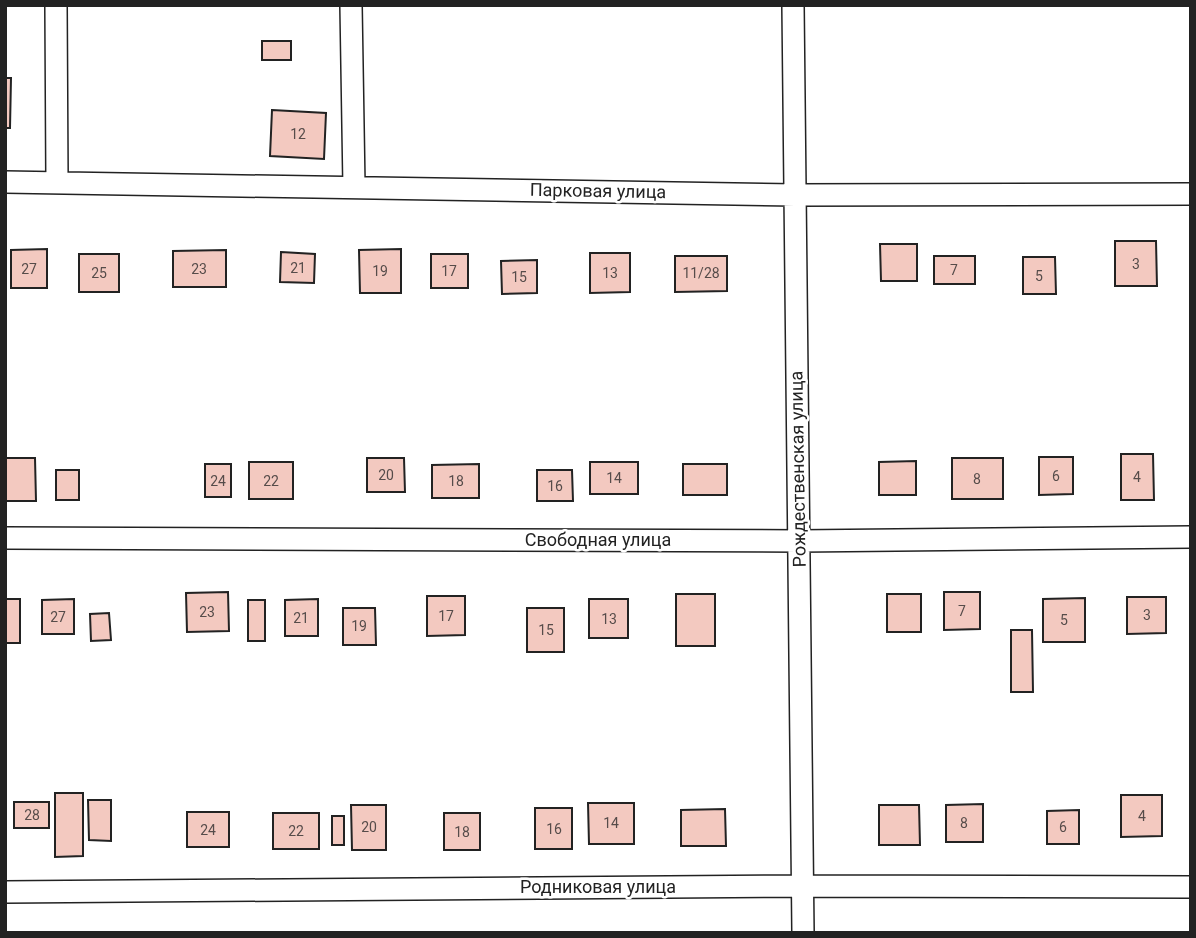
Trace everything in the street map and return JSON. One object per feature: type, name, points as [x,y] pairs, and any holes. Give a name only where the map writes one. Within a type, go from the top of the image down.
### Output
[{"type":"street","points":[[56,5],[57,182]]},
{"type":"street","points":[[351,5],[354,187]]},
{"type":"street","name":"Рождественская улица","points":[[793,5],[803,933]]},
{"type":"street","name":"Парковая улица","points":[[5,181],[795,195],[1191,194]]},
{"type":"street","name":"Свободная улица","points":[[5,538],[799,541],[1191,537]]},
{"type":"street","name":"Родниковая улица","points":[[5,892],[803,886],[1191,887]]},
{"type":"building","points":[[262,41],[291,41],[291,60],[262,60]]},
{"type":"building","points":[[5,78],[11,78],[10,128],[5,128]]},
{"type":"building","points":[[272,110],[326,113],[324,159],[270,156]]},
{"type":"building","points":[[1115,241],[1156,241],[1157,286],[1115,286]]},
{"type":"building","points":[[880,244],[917,244],[917,281],[881,281]]},
{"type":"building","points":[[47,249],[47,288],[11,288],[11,250]]},
{"type":"building","points":[[401,249],[401,293],[360,293],[359,250]]},
{"type":"building","points":[[226,250],[226,287],[173,287],[173,251]]},
{"type":"building","points":[[281,252],[315,254],[314,283],[280,282]]},
{"type":"building","points":[[590,253],[630,253],[630,292],[590,293]]},
{"type":"building","points":[[79,254],[119,254],[119,292],[79,292]]},
{"type":"building","points":[[431,254],[468,254],[468,288],[431,288]]},
{"type":"building","points":[[675,256],[727,256],[727,291],[675,292]]},
{"type":"building","points":[[934,256],[975,256],[975,284],[934,284]]},
{"type":"building","points":[[1023,257],[1055,257],[1056,294],[1023,294]]},
{"type":"building","points":[[537,260],[537,293],[502,294],[501,261]]},
{"type":"building","points":[[1121,454],[1153,454],[1154,500],[1121,500]]},
{"type":"building","points":[[1039,457],[1073,457],[1073,494],[1039,495]]},
{"type":"building","points":[[5,458],[35,458],[36,501],[5,501]]},
{"type":"building","points":[[367,458],[404,458],[405,492],[367,492]]},
{"type":"building","points":[[952,458],[1003,458],[1003,499],[952,499]]},
{"type":"building","points":[[916,461],[916,495],[879,495],[879,462]]},
{"type":"building","points":[[249,462],[293,462],[293,499],[249,499]]},
{"type":"building","points":[[590,462],[638,462],[638,494],[590,494]]},
{"type":"building","points":[[205,464],[231,464],[231,497],[205,497]]},
{"type":"building","points":[[479,464],[479,498],[432,498],[432,465]]},
{"type":"building","points":[[683,464],[727,464],[727,495],[683,495]]},
{"type":"building","points":[[56,470],[79,470],[79,500],[56,500]]},
{"type":"building","points":[[537,470],[572,470],[573,501],[537,501]]},
{"type":"building","points":[[228,592],[229,631],[187,632],[186,593]]},
{"type":"building","points":[[944,592],[980,592],[980,629],[944,630]]},
{"type":"building","points":[[676,594],[715,594],[715,646],[676,646]]},
{"type":"building","points":[[887,594],[921,594],[921,632],[887,632]]},
{"type":"building","points":[[427,596],[465,596],[465,635],[427,636]]},
{"type":"building","points":[[1127,597],[1166,597],[1166,633],[1127,634]]},
{"type":"building","points":[[1085,598],[1085,642],[1043,642],[1043,599]]},
{"type":"building","points":[[5,599],[20,599],[20,643],[5,643]]},
{"type":"building","points":[[74,599],[74,634],[42,634],[42,600]]},
{"type":"building","points":[[318,599],[318,636],[285,636],[285,600]]},
{"type":"building","points":[[589,599],[628,599],[628,638],[589,638]]},
{"type":"building","points":[[248,600],[265,600],[265,641],[248,641]]},
{"type":"building","points":[[343,608],[375,608],[376,645],[343,645]]},
{"type":"building","points":[[527,608],[564,608],[564,652],[527,652]]},
{"type":"building","points":[[109,613],[111,640],[91,641],[90,614]]},
{"type":"building","points":[[1011,630],[1032,630],[1033,692],[1011,692]]},
{"type":"building","points":[[55,793],[83,793],[83,856],[55,857]]},
{"type":"building","points":[[1121,795],[1162,795],[1162,836],[1121,837]]},
{"type":"building","points":[[88,800],[111,800],[111,841],[89,840]]},
{"type":"building","points":[[14,802],[49,802],[49,828],[14,828]]},
{"type":"building","points":[[588,803],[634,803],[634,844],[589,844]]},
{"type":"building","points":[[983,804],[983,842],[946,842],[946,805]]},
{"type":"building","points":[[351,805],[386,805],[386,850],[352,850]]},
{"type":"building","points":[[879,805],[919,805],[920,845],[879,845]]},
{"type":"building","points":[[535,808],[572,808],[572,849],[535,849]]},
{"type":"building","points":[[725,809],[726,846],[681,846],[681,810]]},
{"type":"building","points":[[1079,810],[1079,844],[1047,844],[1047,811]]},
{"type":"building","points":[[187,812],[229,812],[229,847],[187,847]]},
{"type":"building","points":[[273,813],[319,813],[319,849],[273,849]]},
{"type":"building","points":[[444,813],[480,813],[480,850],[444,850]]},
{"type":"building","points":[[332,816],[344,816],[344,845],[332,845]]}]
